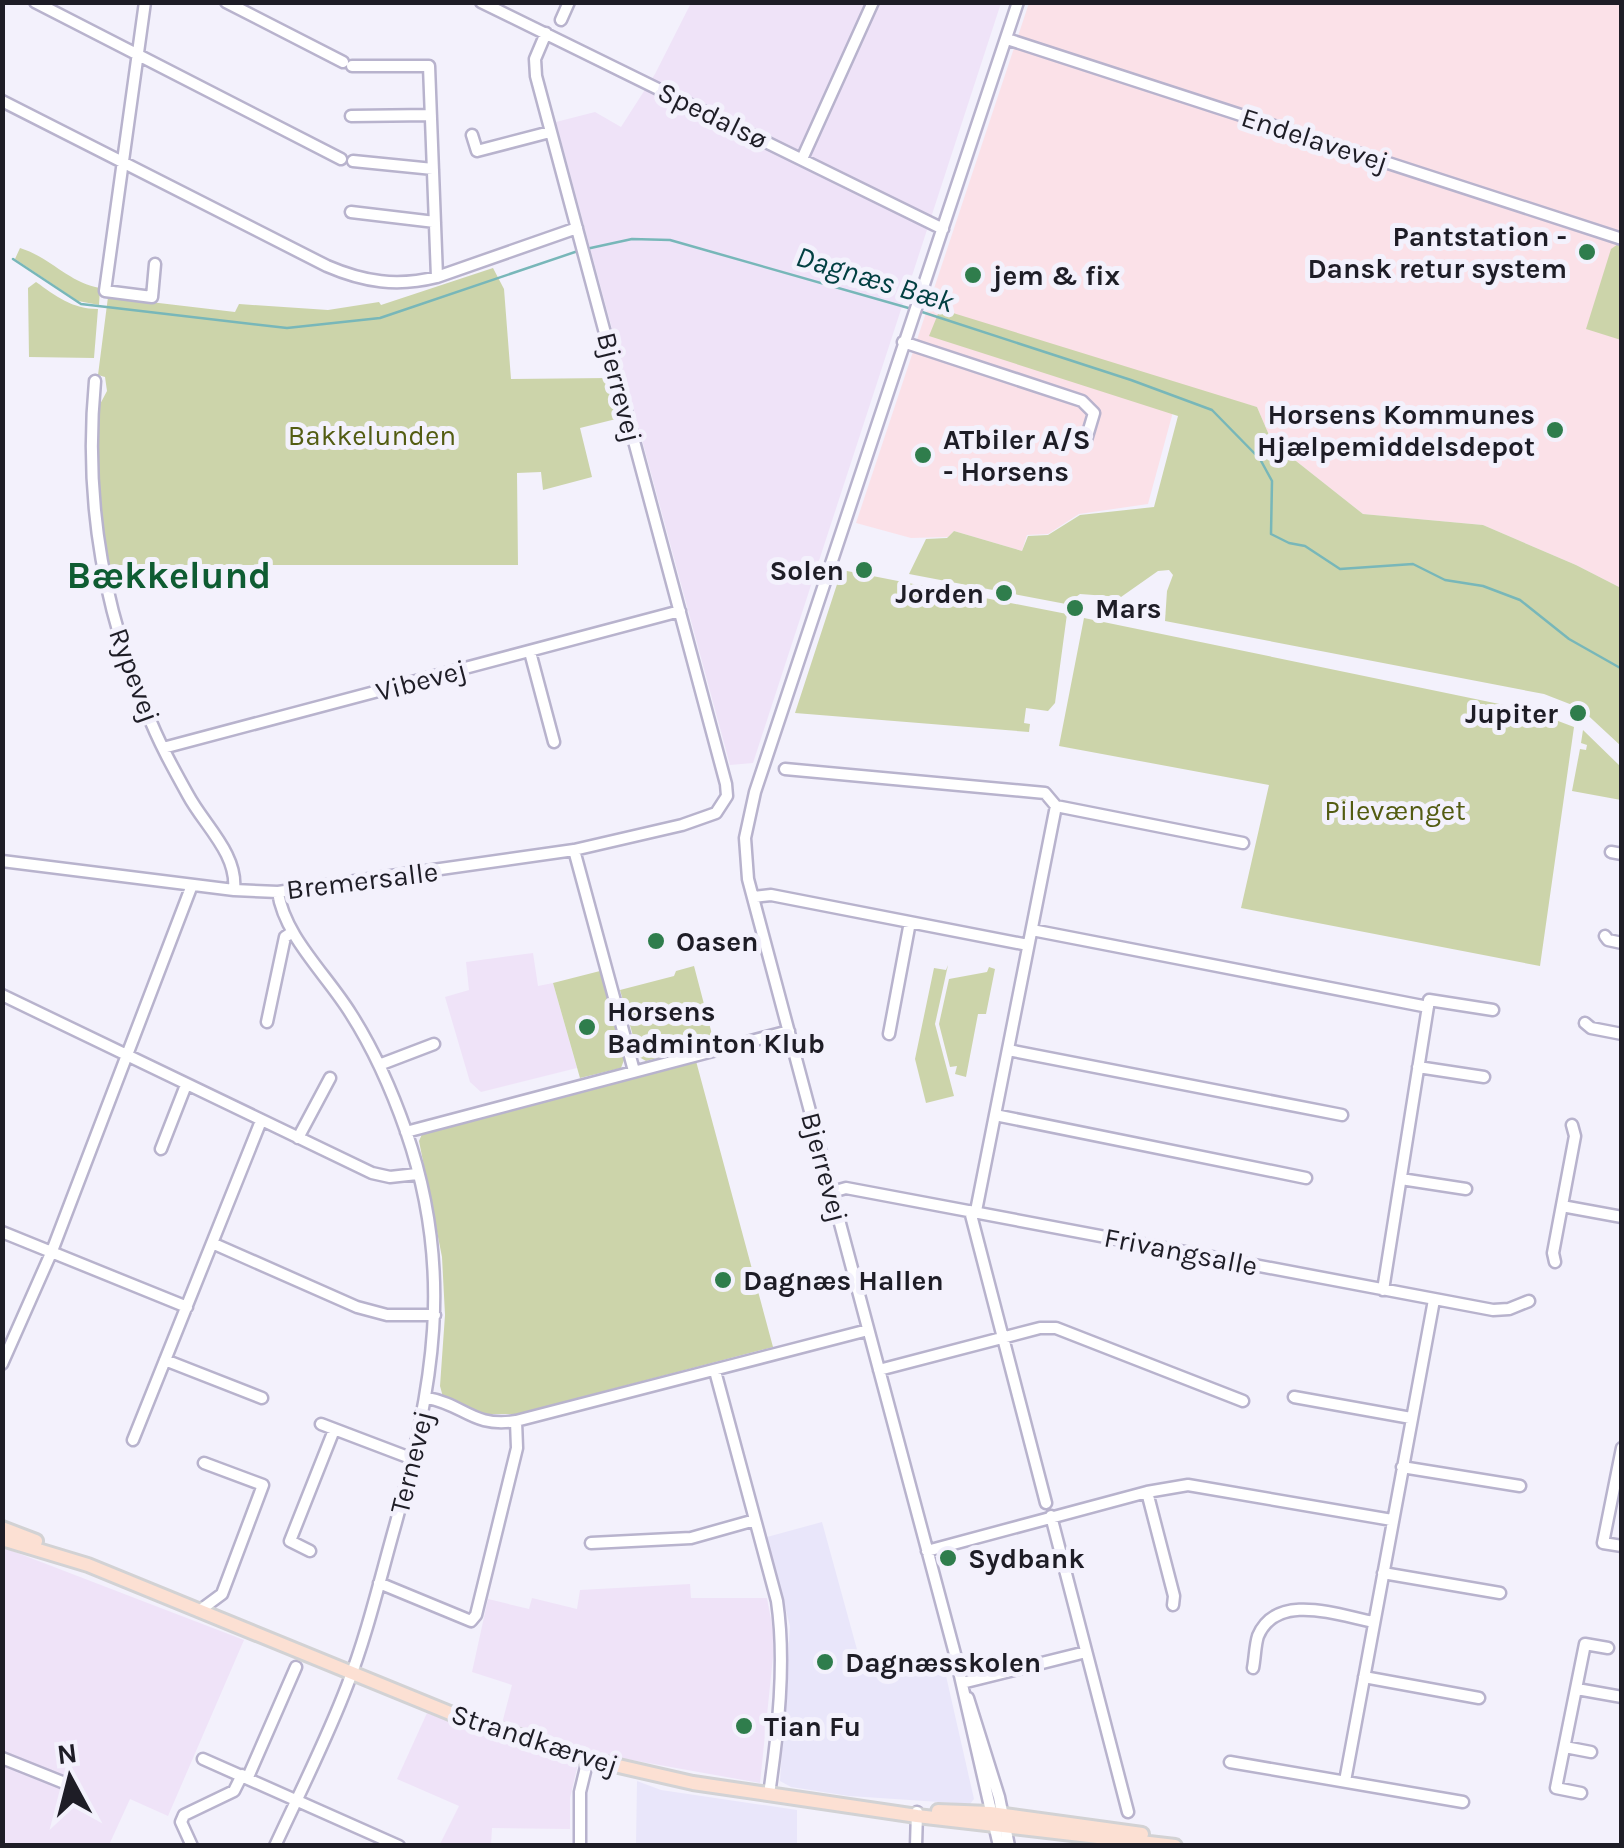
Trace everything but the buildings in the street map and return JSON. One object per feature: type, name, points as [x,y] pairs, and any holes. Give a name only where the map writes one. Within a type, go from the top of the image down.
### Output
[{"type":"main road","name":"Strandkærvej","points":[[2,1528],[498,1731],[588,1760],[693,1783],[768,1794],[917,1814],[998,1820]]},
{"type":"main road","name":"Strandkærvej","points":[[2,1539],[88,1565]]},
{"type":"main road","points":[[998,1820],[1176,1846]]},
{"type":"main road","points":[[998,1820],[1124,1831],[1192,1846]]},
{"type":"street","points":[[35,2],[347,160],[432,169]]},
{"type":"street","points":[[145,2],[105,290],[152,296],[155,264]]},
{"type":"street","points":[[226,2],[348,64],[429,66],[436,277]]},
{"type":"street","name":"Spedalsø","points":[[481,2],[943,229]]},
{"type":"street","points":[[561,20],[569,2]]},
{"type":"street","points":[[802,159],[873,2]]},
{"type":"street","points":[[1018,2],[903,342],[1082,401],[1094,413],[1085,444]]},
{"type":"street","name":"Bjerrevej","points":[[546,33],[534,66],[726,784],[727,796],[716,813]]},
{"type":"street","name":"Endelavevej","points":[[1008,38],[1622,239]]},
{"type":"street","points":[[2,100],[348,275],[394,284],[436,277],[578,231]]},
{"type":"street","points":[[351,116],[431,115]]},
{"type":"street","points":[[472,135],[477,151],[550,132]]},
{"type":"street","points":[[351,212],[434,222]]},
{"type":"street","name":"Bjerrevej","points":[[903,342],[746,823],[744,858],[998,1820],[1009,1846]]},
{"type":"street","name":"Rypevej","points":[[95,381],[90,462],[101,566],[122,650],[163,748],[190,799],[226,852],[234,890]]},
{"type":"street","name":"Vibevej","points":[[163,748],[680,611]]},
{"type":"street","points":[[530,652],[554,742]]},
{"type":"street","points":[[785,769],[1044,793],[1056,806],[1243,843]]},
{"type":"street","points":[[1046,1504],[973,1211],[996,1115],[1056,806]]},
{"type":"street","name":"Bremersalle","points":[[2,861],[278,892],[574,850],[716,813]]},
{"type":"street","points":[[574,850],[634,1071]]},
{"type":"street","points":[[2,1364],[52,1251],[192,885]]},
{"type":"street","name":"Ternevej","points":[[276,1846],[325,1742],[352,1672],[379,1583],[427,1398],[435,1315],[429,1228],[406,1132],[379,1065],[326,976],[291,933],[278,892]]},
{"type":"street","points":[[754,897],[771,895],[1028,945]]},
{"type":"street","points":[[889,1034],[910,922]]},
{"type":"street","points":[[1032,930],[1428,1007]]},
{"type":"street","points":[[267,1022],[285,937],[291,933]]},
{"type":"street","points":[[1604,936],[1622,943]]},
{"type":"street","points":[[2,995],[372,1174],[390,1178],[417,1174]]},
{"type":"street","points":[[1384,1290],[1429,1000],[1493,1010]]},
{"type":"street","points":[[1585,1023],[1591,1028],[1622,1034]]},
{"type":"street","points":[[406,1132],[789,1031]]},
{"type":"street","points":[[379,1065],[434,1044]]},
{"type":"street","points":[[1008,1050],[1342,1114]]},
{"type":"street","points":[[1418,1067],[1484,1077]]},
{"type":"street","points":[[298,1138],[330,1078]]},
{"type":"street","points":[[161,1148],[186,1085]]},
{"type":"street","points":[[996,1115],[1306,1178]]},
{"type":"street","points":[[133,1440],[262,1121]]},
{"type":"street","points":[[1555,1262],[1553,1253],[1575,1136],[1572,1125]]},
{"type":"street","points":[[1401,1179],[1466,1189]]},
{"type":"street","name":"Frivangsalle","points":[[832,1192],[846,1188],[1493,1310],[1509,1310],[1530,1301]]},
{"type":"street","points":[[1562,1206],[1622,1216]]},
{"type":"street","points":[[2,1232],[186,1307]]},
{"type":"street","points":[[212,1243],[357,1307],[387,1315],[435,1315]]},
{"type":"street","points":[[1345,1781],[1434,1300]]},
{"type":"street","points":[[879,1370],[1040,1328],[1056,1328],[1242,1401]]},
{"type":"street","points":[[427,1398],[478,1420],[499,1424],[868,1330]]},
{"type":"street","points":[[165,1360],[262,1398]]},
{"type":"street","points":[[715,1370],[781,1628],[768,1794]]},
{"type":"street","points":[[1294,1397],[1412,1418]]},
{"type":"street","points":[[379,1583],[471,1621],[476,1614],[517,1448],[516,1421]]},
{"type":"street","points":[[321,1424],[413,1458]]},
{"type":"street","points":[[310,1551],[290,1540],[334,1430]]},
{"type":"street","points":[[1622,1448],[1616,1501],[1602,1543],[1622,1546]]},
{"type":"street","points":[[200,1610],[222,1594],[263,1485],[204,1464]]},
{"type":"street","points":[[1402,1467],[1520,1486]]},
{"type":"street","points":[[927,1551],[1146,1492],[1188,1486],[1392,1520]]},
{"type":"street","points":[[1146,1492],[1174,1596],[1173,1605]]},
{"type":"street","points":[[1051,1516],[1128,1812]]},
{"type":"street","points":[[591,1543],[691,1538],[756,1520]]},
{"type":"street","points":[[1383,1573],[1500,1593]]},
{"type":"street","points":[[1253,1668],[1258,1636],[1277,1614],[1313,1610],[1374,1622]]},
{"type":"street","points":[[1580,1793],[1556,1788],[1585,1644],[1608,1648]]},
{"type":"street","points":[[962,1683],[1086,1652]]},
{"type":"street","points":[[192,1846],[181,1822],[184,1815],[234,1791],[245,1776],[296,1667]]},
{"type":"street","points":[[1364,1677],[1479,1698]]},
{"type":"street","points":[[1577,1689],[1622,1697]]},
{"type":"street","points":[[1564,1747],[1591,1752]]},
{"type":"street","points":[[2,1758],[62,1782]]},
{"type":"street","points":[[203,1758],[399,1846]]},
{"type":"street","points":[[580,1846],[580,1792],[588,1760]]},
{"type":"street","points":[[1230,1762],[1462,1802]]},
{"type":"street","points":[[916,1846],[917,1814]]},
{"type":"street","name":"Bjerrevej","points":[[998,1820],[999,1846]]},
{"type":"shaded area","points":[[691,3],[1001,3],[753,763],[730,765],[556,122],[595,112],[621,127],[655,74]]},
{"type":"shaded area","points":[[1029,3],[1621,3],[1621,588],[1483,525],[1363,514],[1272,442],[1257,407],[1180,386],[1148,504],[1079,514],[1048,534],[1027,535],[1022,551],[954,531],[948,537],[911,538],[856,523]]},
{"type":"shaded area","points":[[533,953],[538,986],[553,983],[577,1068],[481,1092],[470,1082],[445,997],[469,990],[466,962]]},
{"type":"shaded area","name":"Dagnæsskolen","points":[[822,1522],[864,1675],[944,1667],[974,1799],[970,1804],[849,1796],[791,1787],[780,1781],[790,1626],[767,1537]]},
{"type":"shaded area","points":[[2,1547],[244,1640],[168,1816],[130,1799],[109,1845],[3,1845]]},
{"type":"shaded area","points":[[690,1584],[691,1598],[767,1598],[773,1657],[760,1783],[581,1751],[570,1798],[570,1829],[492,1828],[491,1845],[439,1846],[459,1806],[397,1779],[427,1713],[498,1739],[512,1685],[472,1672],[488,1599],[529,1609],[532,1598],[577,1609],[580,1590]]},
{"type":"shaded area","points":[[637,1781],[661,1790],[797,1810],[797,1845],[636,1845]]},
{"type":"green space","points":[[1622,245],[1621,340],[1586,329],[1611,249]]},
{"type":"green space","points":[[20,248],[79,281],[100,288],[99,305],[78,301],[15,259]]},
{"type":"green space","name":"Bakkelunden","points":[[493,268],[504,289],[511,379],[608,378],[620,418],[580,428],[592,477],[543,490],[541,472],[517,473],[518,565],[110,565],[106,560],[95,441],[98,408],[107,391],[105,377],[98,375],[108,297],[235,312],[239,304],[328,310],[379,302],[381,305]]},
{"type":"green space","points":[[36,282],[72,304],[98,309],[94,358],[29,357],[28,288]]},
{"type":"green space","points":[[940,309],[1257,407],[1272,442],[1363,514],[1483,525],[1621,588],[1621,746],[1580,708],[1544,694],[1165,621],[1167,591],[1173,575],[1169,570],[1158,571],[1121,597],[1080,594],[1066,604],[909,574],[926,539],[947,538],[954,531],[1022,551],[1028,536],[1048,535],[1080,515],[1154,507],[1178,416],[929,336]]},
{"type":"green space","points":[[841,572],[1067,614],[1055,703],[1048,711],[1026,708],[1024,723],[1030,724],[1029,732],[795,713]]},
{"type":"green space","name":"Pilevænget","points":[[1084,618],[1529,710],[1574,727],[1540,966],[1241,908],[1269,785],[1059,746]]},
{"type":"green space","points":[[1583,730],[1621,767],[1621,800],[1572,791],[1580,749],[1586,750],[1587,745],[1581,743]]},
{"type":"green space","points":[[948,965],[935,1024],[954,1096],[926,1103],[915,1059],[934,968],[946,970]]},
{"type":"green space","points":[[694,966],[714,1042],[646,1061],[639,1057],[620,990],[674,976],[676,971]]},
{"type":"green space","points":[[989,967],[995,969],[986,1014],[978,1014],[966,1077],[955,1074],[957,1066],[950,1067],[939,1024],[949,979],[987,972]]},
{"type":"green space","points":[[600,971],[624,1060],[621,1068],[580,1078],[553,983]]},
{"type":"green space","points":[[696,1061],[773,1347],[517,1414],[479,1414],[443,1397],[442,1257],[419,1141],[422,1134]]},
{"type":"waterway","name":"Dagnæs Bæk","points":[[586,249],[632,239],[670,240],[912,309]]},
{"type":"waterway","name":"Dagnæs Bæk","points":[[13,259],[81,304],[287,328],[380,318],[578,251]]},
{"type":"waterway","name":"Dagnæs Bæk","points":[[919,311],[1212,410],[1260,459],[1272,481],[1271,534],[1305,546],[1340,569],[1413,564],[1445,580],[1483,586],[1520,600],[1569,639],[1622,669]]},
{"type":"place","name":"Pantstation - Dansk retur system","points":[[1587,252]]},
{"type":"place","name":"jem & fix","points":[[973,275]]},
{"type":"place","name":"Horsens Kommunes Hjælpemiddelsdepot","points":[[1555,430]]},
{"type":"place","name":"ATbiler A/S - Horsens","points":[[923,455]]},
{"type":"place","name":"Solen","points":[[864,570]]},
{"type":"place","name":"Jorden","points":[[1004,593]]},
{"type":"place","name":"Mars","points":[[1075,608]]},
{"type":"place","name":"Jupiter","points":[[1578,713]]},
{"type":"place","name":"Oasen","points":[[656,941]]},
{"type":"place","name":"Horsens Badminton Klub","points":[[587,1027]]},
{"type":"place","name":"Dagnæs Hallen","points":[[723,1280]]},
{"type":"place","name":"Sydbank","points":[[948,1558]]},
{"type":"place","name":"Dagnæsskolen","points":[[825,1662]]},
{"type":"place","name":"Tian Fu","points":[[744,1726]]},
{"type":"district","name":"Bækkelund","points":[[169,575]]}]
